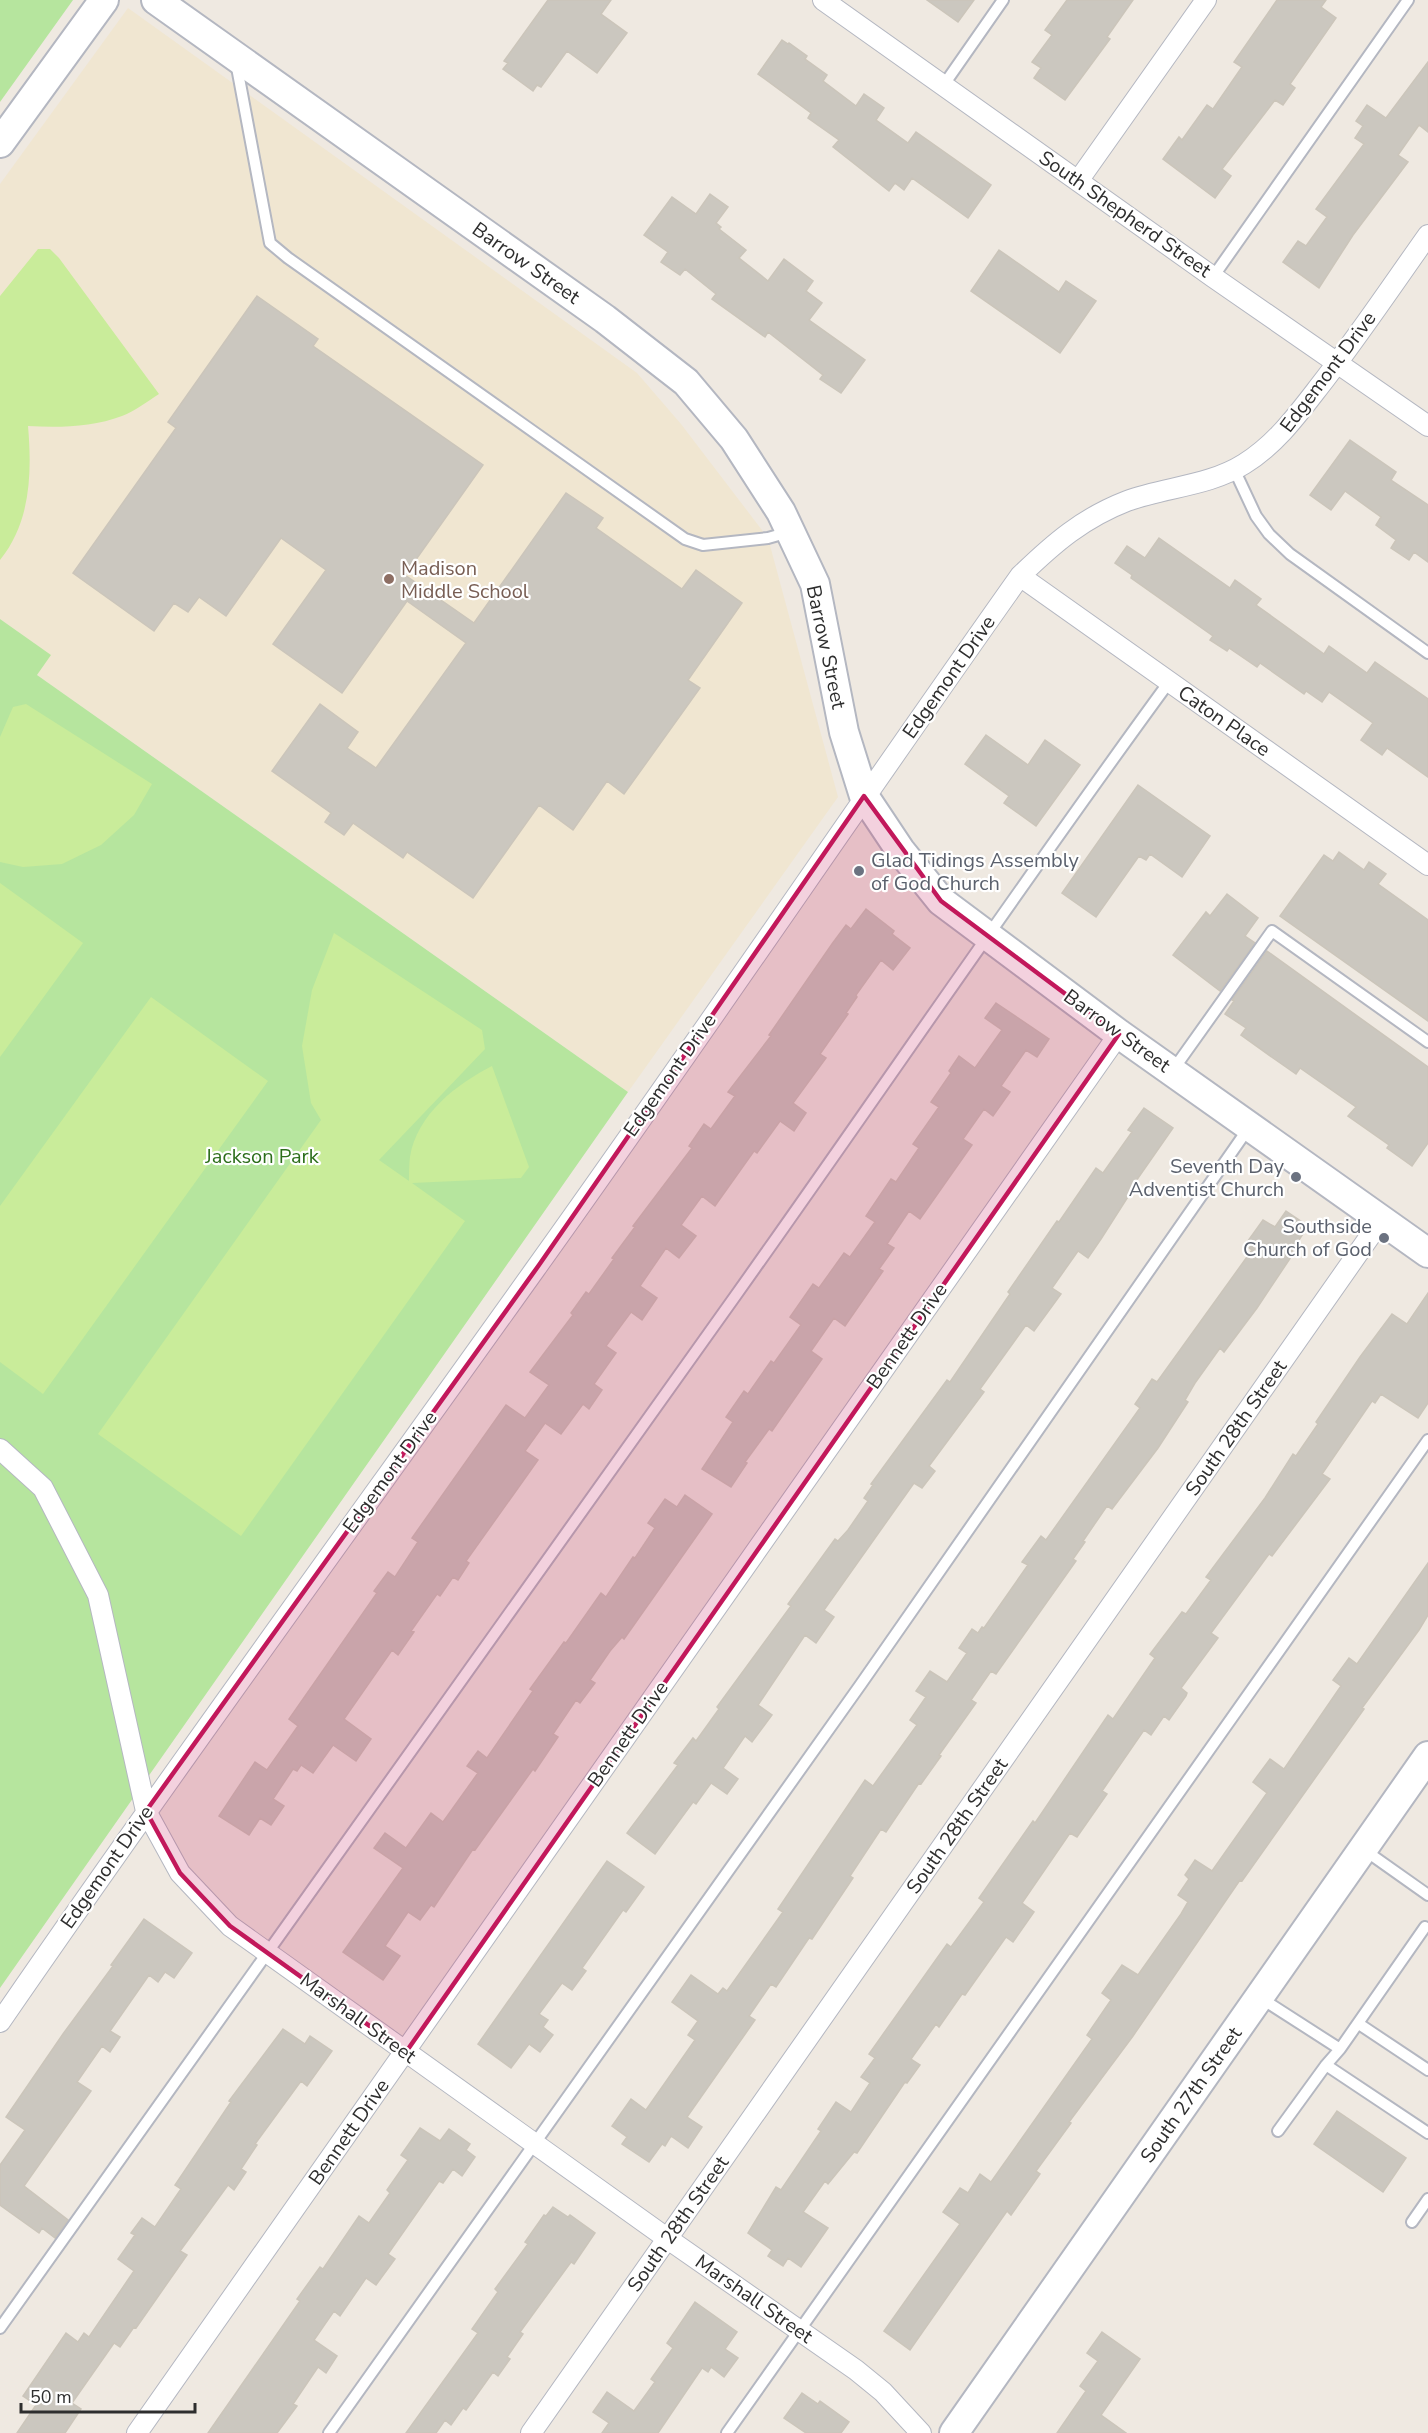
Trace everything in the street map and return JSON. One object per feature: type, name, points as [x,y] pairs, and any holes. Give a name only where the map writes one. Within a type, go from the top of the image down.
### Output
[{"type":"street","points":[[0,143],[104,0]]},
{"type":"street","name":"Barrow Street","points":[[156,0],[605,319],[686,382],[734,440],[781,512],[815,584],[844,732],[864,796],[900,849],[941,901],[1119,1034],[1428,1253]]},
{"type":"street","name":"South Shepherd Street","points":[[823,0],[1213,277],[1428,426]]},
{"type":"street","points":[[1078,181],[1206,0]]},
{"type":"street","name":"Edgemont Drive","points":[[0,2022],[146,1811],[539,1265],[864,796],[1020,576],[1052,545],[1085,520],[1129,501],[1190,486],[1234,469],[1279,439],[1338,362],[1428,235]]},
{"type":"street","name":"Caton Place","points":[[1020,576],[1428,865]]},
{"type":"street","name":"Bennett Drive","points":[[137,2433],[1119,1034]]},
{"type":"street","name":"South 28th Street","points":[[531,2433],[1382,1219]]},
{"type":"street","name":"Marshall Street","points":[[0,1449],[43,1488],[98,1595],[146,1811],[180,1873],[230,1926],[668,2239],[856,2370],[883,2392],[921,2433]]},
{"type":"street","name":"South 27th Street","points":[[954,2433],[1428,1756]]},
{"type":"lane","points":[[943,86],[1004,0]]},
{"type":"lane","points":[[1213,277],[1408,0]]},
{"type":"lane","points":[[235,56],[270,243],[685,539],[704,545],[768,538],[790,532]]},
{"type":"lane","points":[[1234,469],[1256,516],[1269,534],[1290,554],[1428,654]]},
{"type":"lane","points":[[0,2328],[269,1954],[988,936],[1051,843],[1169,682]]},
{"type":"lane","points":[[1172,1071],[1272,931],[1428,1042]]},
{"type":"lane","points":[[329,2433],[868,1675],[1250,1126]]},
{"type":"lane","points":[[727,2433],[1428,1440]]},
{"type":"lane","points":[[1363,1849],[1428,1895]]},
{"type":"lane","points":[[1278,2131],[1359,2024],[1425,1927]]},
{"type":"lane","points":[[1259,1997],[1340,2049]]},
{"type":"lane","points":[[1359,2024],[1428,2070]]},
{"type":"lane","points":[[1326,2065],[1428,2133]]},
{"type":"lane","points":[[1412,2222],[1428,2199]]},
{"type":"highlighted area","points":[[864,796],[941,901],[1119,1034],[406,2052],[230,1926],[180,1873],[146,1811],[539,1265]]},
{"type":"shaded area","name":"Madison Middle School","points":[[128,8],[637,373],[681,424],[768,538],[838,797],[628,1092],[37,675],[50,655],[0,619],[0,184]]},
{"type":"green space","points":[[0,0],[73,0],[0,102]]},
{"type":"green space","points":[[38,249],[50,249],[59,258],[159,394],[137,409],[111,420],[64,427],[28,426],[30,461],[24,513],[18,530],[0,560],[0,296]]},
{"type":"green space","name":"Jackson Park","points":[[0,619],[51,655],[37,675],[628,1092],[0,1988]]},
{"type":"green space","points":[[26,704],[152,784],[134,815],[101,845],[62,864],[23,867],[0,862],[0,737],[13,707]]},
{"type":"green space","points":[[0,883],[83,943],[0,1057]]},
{"type":"green space","points":[[334,933],[482,1030],[485,1049],[379,1160],[409,1181],[410,1157],[414,1141],[430,1114],[453,1091],[492,1066],[529,1167],[521,1178],[412,1183],[465,1221],[241,1536],[98,1434],[321,1120],[311,1103],[302,1046],[312,990]]},
{"type":"green space","points":[[151,997],[268,1081],[43,1394],[0,1362],[0,1206]]},
{"type":"building","points":[[548,0],[611,0],[601,14],[627,33],[597,73],[567,51],[541,87],[537,85],[533,91],[503,69],[508,63],[504,61]]},
{"type":"building","points":[[927,0],[974,0],[958,22]]},
{"type":"building","points":[[1067,0],[1133,0],[1107,37],[1110,39],[1065,100],[1034,78],[1041,68],[1032,62],[1052,35],[1045,30]]},
{"type":"building","points":[[1277,0],[1326,0],[1321,7],[1336,18],[1290,84],[1295,88],[1283,105],[1275,100],[1222,169],[1231,176],[1215,198],[1163,159],[1179,137],[1182,140],[1207,105],[1213,109],[1242,67],[1234,62]]},
{"type":"building","points":[[782,40],[807,56],[805,59],[827,75],[823,81],[856,106],[864,94],[884,108],[876,120],[908,143],[916,132],[991,185],[968,218],[912,178],[904,190],[895,183],[889,191],[833,147],[839,140],[808,118],[811,113],[758,74]]},
{"type":"building","points":[[1428,62],[1428,132],[1419,125],[1398,155],[1408,162],[1353,235],[1319,288],[1283,262],[1298,241],[1306,246],[1327,217],[1316,209],[1364,144],[1355,138],[1363,126],[1356,121],[1367,105],[1386,118]]},
{"type":"building","points":[[710,194],[728,207],[716,223],[721,227],[719,229],[746,250],[739,258],[768,281],[784,259],[813,281],[806,291],[822,303],[809,320],[865,360],[841,393],[820,379],[823,375],[768,332],[765,337],[712,299],[716,294],[685,269],[680,275],[661,262],[668,252],[644,235],[672,197],[696,214]]},
{"type":"building","points":[[999,250],[1059,292],[1066,281],[1096,301],[1060,353],[971,291]]},
{"type":"building","points":[[257,296],[318,339],[313,346],[483,465],[405,575],[474,623],[566,493],[603,518],[596,528],[682,589],[696,570],[742,603],[688,680],[700,688],[624,794],[607,781],[573,830],[539,805],[473,898],[407,852],[403,858],[353,823],[344,835],[325,822],[331,813],[272,771],[320,704],[358,732],[347,748],[376,768],[466,643],[407,601],[342,693],[273,644],[326,570],[281,538],[226,616],[199,597],[188,612],[174,603],[154,631],[73,573],[176,428],[168,422]]},
{"type":"building","points":[[1350,440],[1396,472],[1391,480],[1428,505],[1428,562],[1414,552],[1409,560],[1391,548],[1396,540],[1376,525],[1381,517],[1345,491],[1331,510],[1310,495]]},
{"type":"building","points":[[1159,538],[1230,588],[1235,580],[1261,599],[1256,605],[1324,654],[1329,646],[1367,673],[1375,662],[1428,699],[1428,777],[1387,748],[1382,755],[1361,740],[1373,723],[1329,692],[1322,702],[1306,691],[1304,694],[1260,663],[1257,667],[1229,648],[1227,651],[1210,640],[1213,636],[1131,578],[1132,575],[1115,563],[1127,546],[1145,558]]},
{"type":"building","points":[[986,735],[1028,765],[1045,740],[1080,765],[1036,826],[1004,803],[1009,796],[965,764]]},
{"type":"building","points":[[1138,785],[1210,836],[1182,877],[1150,854],[1146,860],[1139,856],[1096,917],[1062,893]]},
{"type":"building","points":[[1339,852],[1364,870],[1369,862],[1386,874],[1378,884],[1428,920],[1428,1021],[1280,916],[1324,855],[1333,861]]},
{"type":"building","points":[[1227,894],[1258,918],[1245,936],[1255,943],[1220,991],[1173,955],[1206,912],[1210,916]]},
{"type":"building","points":[[866,909],[894,931],[892,934],[910,948],[893,970],[881,960],[856,995],[857,997],[846,1013],[848,1014],[820,1054],[826,1058],[793,1103],[806,1113],[794,1131],[780,1121],[757,1153],[754,1151],[715,1206],[702,1196],[681,1225],[696,1236],[679,1258],[666,1248],[640,1286],[657,1298],[642,1320],[631,1312],[606,1346],[616,1353],[594,1384],[602,1390],[589,1409],[583,1404],[561,1434],[545,1423],[525,1451],[538,1460],[466,1561],[469,1563],[458,1580],[453,1577],[440,1596],[437,1594],[411,1631],[414,1632],[398,1655],[392,1650],[344,1719],[371,1739],[356,1761],[333,1745],[313,1773],[301,1765],[297,1771],[293,1769],[273,1799],[284,1806],[271,1825],[260,1818],[249,1835],[219,1816],[255,1762],[267,1770],[298,1726],[289,1719],[377,1593],[374,1591],[388,1572],[395,1577],[418,1542],[412,1538],[506,1405],[525,1418],[549,1385],[530,1372],[573,1315],[571,1313],[586,1292],[589,1294],[614,1259],[612,1258],[635,1227],[633,1226],[692,1148],[689,1146],[704,1124],[711,1129],[735,1096],[728,1092],[771,1036],[769,1035],[832,944],[846,925],[851,929]]},
{"type":"building","points":[[1267,951],[1428,1067],[1428,1143],[1412,1166],[1387,1148],[1389,1145],[1348,1116],[1356,1107],[1300,1068],[1296,1074],[1273,1058],[1241,1035],[1246,1028],[1225,1014],[1234,1001],[1232,1000]]},
{"type":"building","points":[[996,1003],[1049,1039],[1037,1057],[1026,1050],[1001,1086],[1010,1092],[993,1116],[984,1109],[963,1139],[972,1145],[920,1219],[909,1211],[887,1244],[894,1248],[879,1269],[883,1271],[845,1326],[834,1318],[811,1351],[822,1359],[772,1431],[769,1429],[745,1462],[747,1463],[731,1487],[702,1469],[733,1422],[726,1417],[744,1391],[748,1394],[771,1361],[774,1363],[801,1325],[790,1317],[813,1284],[819,1288],[844,1253],[850,1257],[875,1222],[866,1216],[891,1179],[896,1182],[919,1148],[913,1144],[939,1107],[931,1102],[951,1073],[949,1071],[959,1056],[975,1068],[1002,1030],[985,1018]]},
{"type":"building","points":[[1144,1108],[1173,1128],[1129,1191],[1131,1192],[1101,1239],[1088,1258],[1078,1251],[1052,1288],[1061,1294],[1034,1331],[1026,1325],[980,1389],[984,1392],[929,1466],[935,1471],[922,1488],[914,1483],[824,1610],[834,1617],[816,1643],[805,1635],[758,1705],[772,1715],[752,1742],[745,1736],[723,1768],[738,1779],[727,1794],[711,1783],[696,1804],[693,1802],[655,1854],[627,1833],[678,1765],[674,1763],[693,1738],[696,1741],[719,1709],[717,1707],[791,1606],[788,1604],[835,1539],[838,1541],[848,1530],[868,1501],[864,1498],[873,1485],[871,1484],[947,1380],[950,1382],[1057,1221],[1059,1222],[1096,1168],[1103,1173],[1132,1132],[1128,1130]]},
{"type":"building","points":[[1286,1211],[1308,1226],[1297,1243],[1299,1245],[1224,1352],[1220,1348],[1195,1383],[1185,1400],[1188,1402],[1158,1448],[1112,1509],[1107,1506],[1083,1541],[1085,1542],[1073,1559],[1076,1561],[996,1674],[991,1671],[971,1700],[976,1703],[939,1755],[941,1756],[921,1784],[919,1783],[886,1832],[881,1829],[850,1876],[853,1878],[812,1939],[809,1938],[776,1987],[771,1984],[749,2016],[755,2020],[687,2117],[702,2127],[688,2148],[671,2136],[665,2146],[662,2144],[649,2162],[622,2144],[627,2137],[612,2126],[631,2099],[646,2110],[695,2040],[688,2035],[698,2021],[672,2002],[691,1975],[718,1994],[723,1988],[727,1991],[783,1912],[778,1909],[865,1780],[873,1786],[917,1725],[910,1720],[926,1697],[916,1691],[930,1671],[947,1682],[967,1653],[959,1648],[972,1629],[978,1633],[982,1627],[984,1628],[1028,1565],[1022,1562],[1041,1536],[1046,1540],[1140,1408],[1135,1404],[1152,1379],[1157,1382],[1252,1250],[1245,1245],[1263,1220],[1275,1227]]},
{"type":"building","points":[[1428,1293],[1428,1403],[1418,1418],[1381,1394],[1375,1403],[1372,1401],[1322,1474],[1330,1479],[1272,1556],[1269,1554],[1211,1633],[1218,1638],[1181,1688],[1187,1693],[1186,1696],[1169,1720],[1164,1716],[1151,1735],[1144,1730],[1102,1791],[1107,1794],[1077,1837],[1070,1833],[1022,1903],[1034,1912],[1013,1942],[1006,1937],[965,1995],[962,1994],[939,2027],[936,2024],[911,2059],[920,2065],[907,2083],[905,2082],[857,2153],[854,2152],[828,2184],[825,2181],[803,2212],[828,2228],[801,2267],[788,2258],[783,2266],[768,2256],[772,2250],[748,2233],[776,2187],[781,2190],[821,2131],[818,2129],[836,2102],[851,2112],[870,2083],[861,2077],[875,2058],[869,2054],[947,1944],[951,1947],[984,1902],[979,1898],[1033,1821],[1035,1823],[1108,1715],[1113,1719],[1155,1658],[1150,1654],[1182,1612],[1186,1614],[1211,1580],[1206,1577],[1265,1498],[1293,1454],[1296,1456],[1360,1357],[1392,1314],[1407,1324]]},
{"type":"building","points":[[685,1495],[712,1514],[624,1639],[622,1637],[610,1651],[590,1680],[595,1683],[580,1703],[576,1700],[553,1734],[558,1737],[535,1771],[533,1769],[475,1850],[473,1849],[434,1907],[431,1905],[420,1920],[408,1912],[385,1946],[400,1956],[383,1980],[343,1952],[403,1868],[374,1848],[385,1833],[406,1848],[431,1813],[443,1822],[478,1773],[467,1766],[478,1751],[487,1758],[533,1691],[530,1689],[564,1642],[566,1643],[601,1593],[606,1597],[633,1557],[635,1558],[655,1528],[648,1523],[665,1499],[677,1507]]},
{"type":"building","points":[[1428,1563],[1428,1615],[1419,1630],[1242,1881],[1240,1880],[1133,2036],[1069,2122],[1071,2123],[1036,2171],[1040,2174],[1011,2215],[1007,2211],[910,2350],[884,2331],[960,2224],[943,2212],[960,2188],[968,2193],[980,2174],[991,2182],[1092,2039],[1087,2035],[1111,2000],[1102,1993],[1122,1965],[1138,1975],[1181,1914],[1188,1902],[1178,1895],[1189,1879],[1185,1875],[1195,1860],[1212,1871],[1267,1793],[1253,1782],[1270,1759],[1284,1769],[1341,1686],[1333,1680],[1349,1658],[1357,1664]]},
{"type":"building","points":[[607,1861],[644,1887],[626,1912],[623,1910],[582,1968],[586,1971],[572,1990],[562,1983],[539,2014],[548,2020],[543,2027],[553,2035],[540,2052],[529,2044],[511,2068],[478,2044]]},
{"type":"building","points":[[144,1919],[192,1953],[174,1978],[165,1972],[158,1982],[149,1975],[110,2031],[120,2037],[110,2052],[102,2046],[77,2082],[91,2091],[24,2186],[68,2220],[55,2238],[42,2228],[39,2233],[0,2205],[0,2165],[25,2130],[6,2117]]},
{"type":"building","points":[[283,2029],[305,2044],[310,2036],[332,2051],[307,2086],[301,2081],[255,2144],[257,2145],[241,2169],[246,2172],[234,2190],[228,2185],[180,2251],[187,2255],[136,2328],[134,2327],[120,2347],[114,2343],[72,2403],[81,2409],[65,2433],[17,2433],[36,2405],[23,2396],[66,2333],[78,2342],[84,2333],[89,2337],[134,2271],[118,2259],[135,2235],[131,2233],[142,2218],[155,2227],[181,2189],[175,2185],[231,2102],[229,2101]]},
{"type":"building","points":[[1337,2111],[1406,2158],[1383,2192],[1314,2144]]},
{"type":"building","points":[[420,2128],[440,2141],[449,2129],[470,2144],[466,2150],[475,2157],[462,2176],[453,2169],[443,2183],[439,2181],[388,2254],[395,2259],[376,2285],[366,2278],[340,2316],[334,2311],[314,2340],[337,2356],[326,2373],[318,2367],[293,2404],[297,2406],[277,2433],[208,2433],[300,2301],[297,2299],[320,2267],[323,2269],[359,2216],[369,2223],[390,2193],[387,2190],[408,2160],[401,2155]]},
{"type":"building","points":[[553,2207],[568,2217],[570,2215],[595,2233],[574,2264],[571,2262],[520,2332],[523,2334],[507,2357],[510,2359],[498,2376],[493,2372],[466,2410],[463,2408],[451,2425],[445,2420],[436,2433],[406,2433],[478,2333],[472,2329],[498,2292],[495,2289],[528,2244],[525,2242],[544,2215],[546,2216]]},
{"type":"building","points":[[695,2302],[737,2332],[725,2349],[738,2358],[724,2377],[711,2367],[708,2372],[702,2368],[658,2433],[602,2433],[609,2423],[593,2412],[607,2392],[634,2411],[655,2382],[651,2379],[673,2348],[667,2343]]},
{"type":"building","points":[[1102,2332],[1140,2359],[1101,2415],[1126,2433],[1057,2433],[1086,2391],[1080,2386],[1098,2361],[1087,2353]]},
{"type":"building","points":[[802,2393],[818,2404],[820,2401],[849,2422],[841,2433],[806,2433],[784,2418]]},
{"type":"place","name":"Madison Middle School","points":[[389,579]]},
{"type":"place","name":"Glad Tidings Assembly of God Church","points":[[859,871]]},
{"type":"place","name":"Seventh Day Adventist Church","points":[[1296,1177]]},
{"type":"place","name":"Southside Church of God","points":[[1384,1238]]}]
